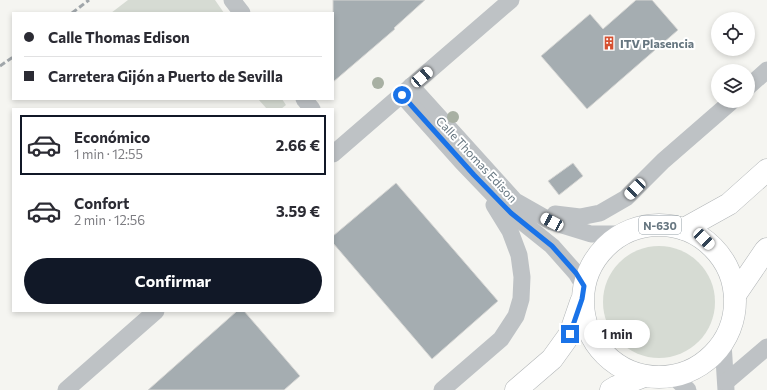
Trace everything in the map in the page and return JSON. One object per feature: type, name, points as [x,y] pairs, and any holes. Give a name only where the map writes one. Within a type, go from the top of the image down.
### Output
[{"type":"highway","name":"N-630","points":[[684,229],[729,204],[767,170]]},
{"type":"highway","name":"N-630","points":[[516,390],[552,358],[570,334],[591,266],[604,248],[621,234],[642,227],[663,225],[684,229],[704,239],[720,255],[731,274],[736,295],[733,320],[723,342],[710,358],[693,369],[681,383],[659,377],[644,376],[619,366],[599,348],[586,325],[583,293]]},
{"type":"highway","name":"N-630","points":[[736,295],[767,249]]},
{"type":"highway","name":"N-630","points":[[611,390],[644,376]]},
{"type":"street","points":[[232,0],[241,12]]},
{"type":"street","points":[[335,146],[407,90],[511,0]]},
{"type":"street","points":[[755,81],[767,70]]},
{"type":"street","name":"Calle Thomas Edison","points":[[407,90],[474,175],[511,213],[552,246],[576,273],[583,293]]},
{"type":"street","name":"Calle Thomas Edison","points":[[407,90],[515,202],[552,222],[591,234],[621,234]]},
{"type":"street","points":[[305,100],[311,108]]},
{"type":"street","points":[[533,212],[580,217],[600,213],[626,198],[663,161],[724,108]]},
{"type":"street","points":[[442,390],[501,339],[516,316],[521,299],[522,278],[518,255],[510,231],[474,175]]},
{"type":"street","points":[[66,390],[155,312]]},
{"type":"street","points":[[723,342],[726,386]]},
{"type":"street","points":[[726,386],[767,347]]},
{"type":"shaded area","points":[[128,0],[215,0],[223,12],[112,12]]},
{"type":"shaded area","points":[[259,100],[283,100],[286,105],[282,108],[266,108]]},
{"type":"shaded area","points":[[659,246],[681,250],[699,262],[711,280],[715,302],[711,324],[699,342],[681,354],[659,358],[637,354],[619,342],[607,324],[603,302],[607,280],[619,262],[637,250]]},
{"type":"building","points":[[333,0],[425,0],[394,28],[395,29],[334,81]]},
{"type":"building","name":"ITV Plasencia","points":[[636,0],[652,0],[678,30],[587,109],[541,56],[590,14],[603,29]]},
{"type":"building","points":[[573,163],[583,176],[559,195],[548,181]]},
{"type":"building","points":[[396,183],[498,301],[432,359],[334,244],[334,235]]},
{"type":"building","points":[[236,312],[245,312],[300,376],[284,390],[148,390]]},
{"type":"railway","points":[[73,12],[89,0]]},
{"type":"railway","points":[[0,66],[12,58]]},
{"type":"place","name":"ITV Plasencia","points":[[609,43]]},
{"type":"route","points":[[402,95],[474,175],[511,213],[552,246],[576,273],[584,286],[582,299],[570,334]]}]
